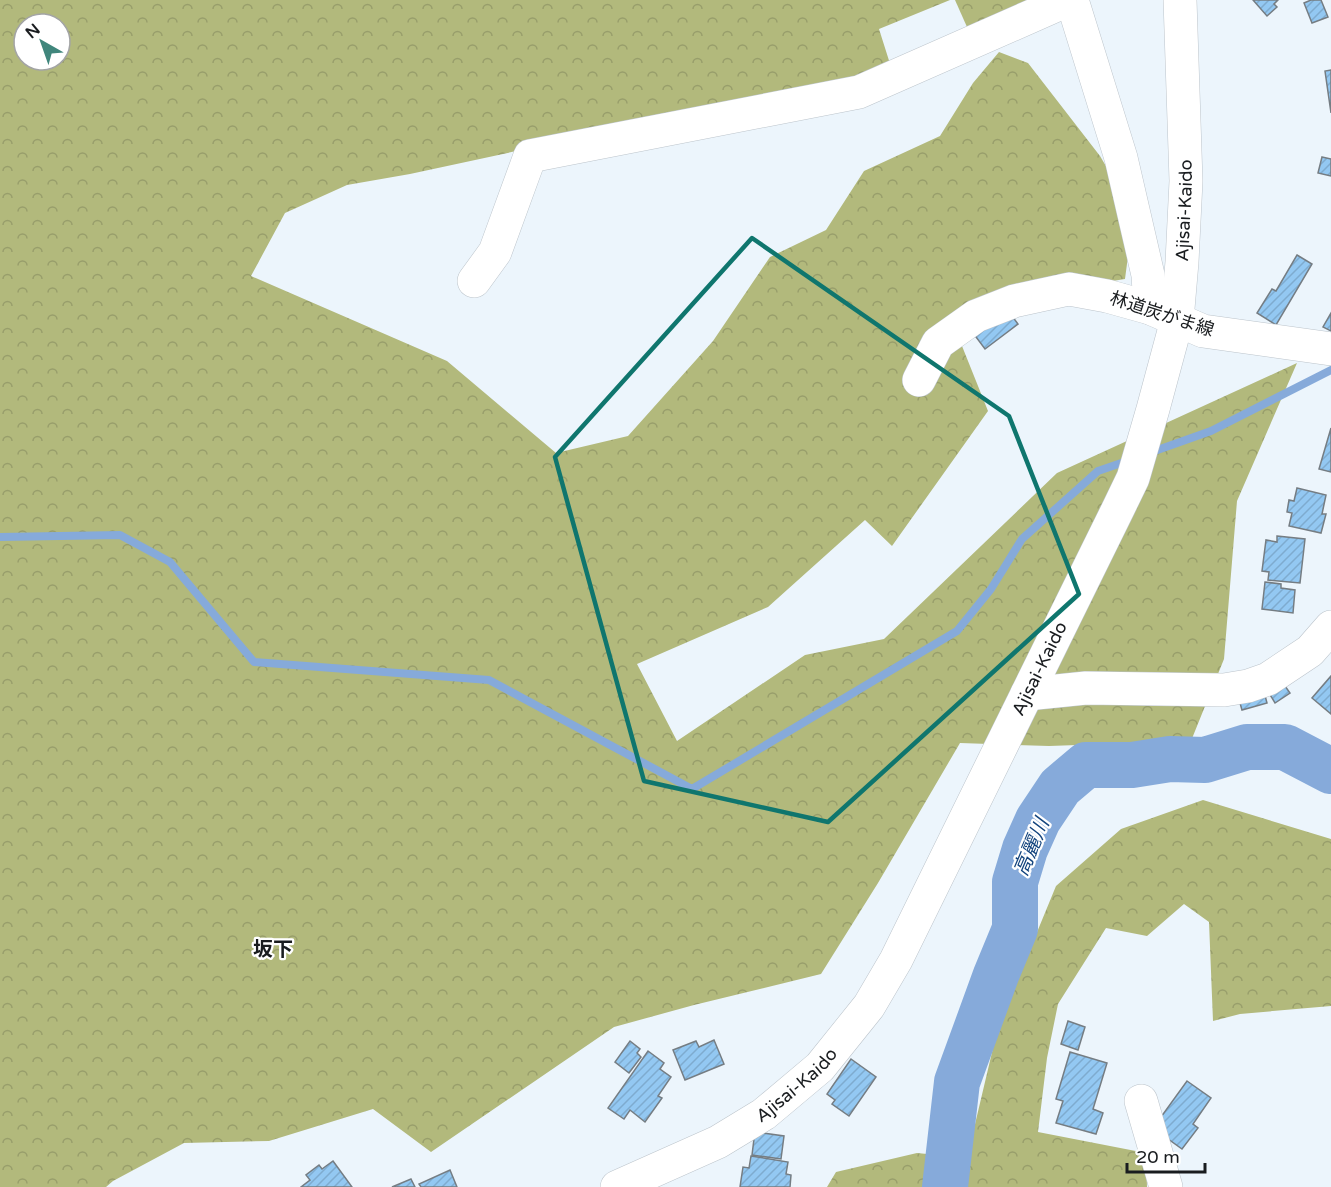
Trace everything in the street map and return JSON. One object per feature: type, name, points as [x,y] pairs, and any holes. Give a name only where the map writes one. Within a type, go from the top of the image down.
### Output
[{"type":"main road","points":[[474,281],[495,252],[530,156],[859,92],[1070,0],[1121,158],[1148,275],[1163,314]]},
{"type":"main road","name":"Ajisai-Kaido","points":[[616,1187],[718,1142],[764,1114],[820,1067],[869,1006],[896,960],[1133,478],[1146,432],[1163,314],[1182,262],[1186,180],[1180,0]]},
{"type":"main road","name":"林道炭がま線","points":[[919,380],[938,343],[976,316],[1014,301],[1068,289],[1107,296],[1163,314],[1203,331],[1331,349]]},
{"type":"main road","points":[[1027,694],[1086,688],[1224,690],[1248,686],[1268,679],[1294,663],[1310,651],[1331,627]]},
{"type":"main road","points":[[1141,1101],[1166,1187]]},
{"type":"highlighted area","points":[[752,238],[1009,416],[1079,594],[828,822],[644,781],[555,457]]},
{"type":"green space","points":[[0,0],[950,0],[879,29],[892,70],[410,174],[347,185],[285,213],[251,276],[447,361],[556,453],[628,436],[713,341],[770,257],[826,230],[864,171],[940,136],[973,83],[999,52],[1028,63],[1100,156],[1120,190],[1130,241],[1125,279],[1100,283],[958,336],[988,411],[892,546],[865,520],[768,607],[637,664],[677,741],[805,655],[884,639],[1057,473],[1297,363],[1237,501],[1224,659],[1191,741],[1049,746],[960,743],[878,883],[821,974],[614,1027],[431,1152],[373,1109],[269,1141],[184,1143],[106,1187],[0,1187]]},
{"type":"green space","points":[[955,0],[1050,0],[971,36]]},
{"type":"green space","points":[[1203,800],[1331,839],[1331,1006],[1240,1014],[1213,1021],[1209,922],[1184,904],[1147,936],[1106,928],[1058,1004],[1047,1058],[1038,1132],[1146,1153],[1147,1187],[827,1187],[836,1172],[917,1153],[967,1158],[998,1027],[1056,886],[1121,829]]},
{"type":"building","points":[[1253,0],[1278,0],[1274,4],[1277,7],[1267,16]]},
{"type":"building","points":[[1321,0],[1328,17],[1312,23],[1304,3]]},
{"type":"building","points":[[1331,70],[1331,113],[1325,71]]},
{"type":"building","points":[[1322,157],[1331,159],[1331,176],[1318,173]]},
{"type":"building","points":[[1297,255],[1312,264],[1276,325],[1257,313],[1272,289],[1276,291]]},
{"type":"building","points":[[1006,308],[1018,324],[985,349],[973,333]]},
{"type":"building","points":[[1331,313],[1331,331],[1323,327]]},
{"type":"building","points":[[1331,428],[1331,472],[1319,469]]},
{"type":"building","points":[[1297,488],[1326,495],[1322,514],[1326,514],[1321,533],[1289,526],[1292,513],[1287,512],[1289,500],[1294,501]]},
{"type":"building","points":[[1277,536],[1305,539],[1300,583],[1268,580],[1269,572],[1262,571],[1266,540],[1277,542]]},
{"type":"building","points":[[1265,582],[1281,584],[1281,588],[1295,590],[1293,613],[1262,609]]},
{"type":"building","points":[[1331,676],[1331,714],[1312,698]]},
{"type":"building","points":[[1280,679],[1290,693],[1275,703],[1266,688]]},
{"type":"building","points":[[1263,688],[1267,703],[1242,710],[1238,696]]},
{"type":"building","points":[[1068,1021],[1085,1027],[1078,1050],[1061,1044]]},
{"type":"building","points":[[714,1040],[724,1064],[685,1080],[673,1050],[696,1041],[699,1047]]},
{"type":"building","points":[[630,1041],[640,1049],[637,1053],[641,1057],[629,1073],[615,1062]]},
{"type":"building","points":[[648,1051],[664,1063],[660,1069],[671,1077],[658,1096],[662,1098],[645,1122],[630,1110],[624,1119],[608,1108]]},
{"type":"building","points":[[1070,1052],[1107,1063],[1093,1109],[1103,1113],[1096,1134],[1056,1123],[1063,1101],[1056,1099]]},
{"type":"building","points":[[851,1059],[876,1077],[849,1116],[832,1104],[835,1100],[827,1094]]},
{"type":"building","points":[[1187,1081],[1211,1098],[1193,1124],[1198,1128],[1182,1149],[1153,1128]]},
{"type":"building","points":[[763,1133],[784,1136],[781,1159],[752,1155],[754,1139]]},
{"type":"building","points":[[751,1156],[788,1162],[786,1174],[791,1175],[790,1187],[740,1187],[743,1167],[749,1168]]},
{"type":"building","points":[[333,1161],[352,1187],[301,1187],[310,1180],[306,1175],[319,1165],[322,1169]]},
{"type":"building","points":[[450,1170],[457,1187],[421,1187],[419,1184]]},
{"type":"building","points":[[411,1179],[415,1187],[392,1187]]},
{"type":"waterway","points":[[1149,453],[1211,431],[1331,370]]},
{"type":"waterway","points":[[0,537],[120,535],[170,562],[254,662],[489,680],[692,789],[957,631],[991,589],[1022,539],[1098,471],[1130,460]]},
{"type":"waterway","name":"高麗川","points":[[945,1187],[957,1082],[1015,929],[1015,882],[1025,849],[1038,820],[1060,787],[1086,765],[1132,765],[1170,759],[1205,760],[1247,747],[1285,747],[1331,771]]},
{"type":"district","name":"坂下","points":[[273,949]]}]
